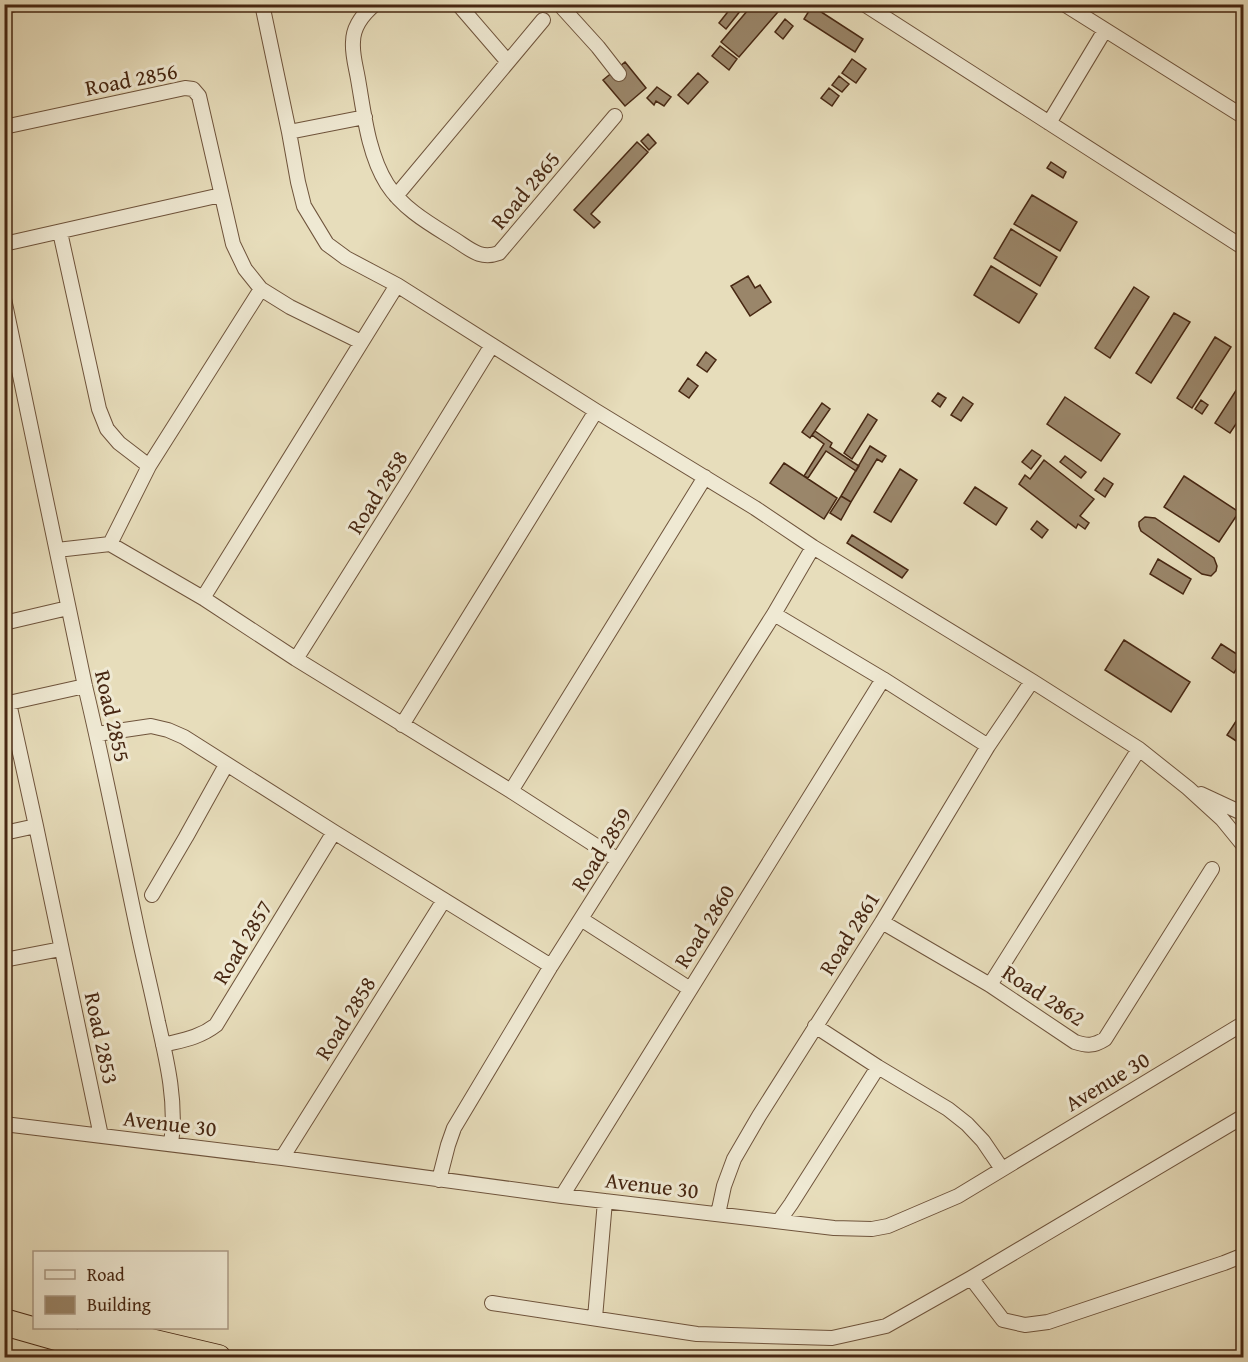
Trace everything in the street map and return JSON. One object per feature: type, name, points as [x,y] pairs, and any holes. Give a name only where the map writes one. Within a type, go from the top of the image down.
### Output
[{"type":"highway","points":[[4,1307],[33,1314]]},
{"type":"highway","points":[[4,1322],[130,1358]]},
{"type":"highway","points":[[95,1329],[218,1358]]},
{"type":"street","points":[[4,7],[15,4]]},
{"type":"street","points":[[262,4],[304,206],[327,244],[346,258],[397,285],[1139,749],[1222,819],[1244,846]]},
{"type":"street","name":"Road 2865","points":[[375,4],[358,22],[352,42],[375,159],[387,185],[416,215],[480,255],[490,256],[500,253],[615,116]]},
{"type":"street","points":[[459,4],[508,62]]},
{"type":"street","points":[[559,4],[619,74]]},
{"type":"street","points":[[864,4],[1244,248]]},
{"type":"street","points":[[1064,4],[1244,117]]},
{"type":"street","points":[[396,196],[543,20]]},
{"type":"street","points":[[1049,123],[1105,30]]},
{"type":"street","name":"Road 2856","points":[[4,127],[173,90],[193,89],[199,96],[233,244],[245,269],[261,289],[290,307],[361,342]]},
{"type":"street","points":[[289,132],[365,117]]},
{"type":"street","points":[[4,244],[221,195]]},
{"type":"street","points":[[60,232],[99,409],[107,429],[118,443],[149,466]]},
{"type":"street","points":[[202,598],[397,285]]},
{"type":"street","points":[[110,544],[149,466],[261,289]]},
{"type":"street","name":"Road 2855","points":[[4,299],[9,338],[163,1045],[173,1110],[174,1126],[171,1144]]},
{"type":"street","name":"Road 2858","points":[[296,659],[492,345]]},
{"type":"street","points":[[402,725],[596,411]]},
{"type":"street","points":[[511,791],[705,477]]},
{"type":"street","points":[[57,550],[110,544],[202,598],[618,860]]},
{"type":"street","name":"Road 2859","points":[[439,1180],[454,1128],[551,966],[774,614],[813,547]]},
{"type":"street","points":[[4,623],[68,608]]},
{"type":"street","points":[[774,614],[883,679],[988,746]]},
{"type":"street","name":"Road 2860","points":[[562,1196],[883,679]]},
{"type":"street","name":"Road 2861","points":[[718,1214],[724,1186],[734,1159],[759,1116],[882,922],[988,746],[1032,681]]},
{"type":"street","name":"Road 2853","points":[[85,686],[7,703],[36,826],[101,1136]]},
{"type":"street","points":[[97,734],[151,726],[183,737],[551,966]]},
{"type":"street","points":[[990,985],[1139,749]]},
{"type":"street","points":[[152,895],[226,765]]},
{"type":"street","points":[[1188,788],[1244,814]]},
{"type":"street","points":[[4,833],[36,826]]},
{"type":"street","name":"Road 2857","points":[[163,1045],[205,1034],[216,1026],[334,832]]},
{"type":"street","name":"Road 2862","points":[[882,922],[990,985],[1075,1042],[1091,1046],[1105,1039],[1212,869]]},
{"type":"street","name":"Road 2858","points":[[282,1158],[444,900]]},
{"type":"street","points":[[581,920],[690,989]]},
{"type":"street","points":[[4,960],[61,949]]},
{"type":"street","name":"Avenue 30","points":[[4,1124],[282,1158],[562,1196],[834,1228],[872,1229],[888,1226],[958,1196],[1244,1023]]},
{"type":"street","points":[[815,1026],[948,1109],[983,1141],[1002,1169]]},
{"type":"street","points":[[778,1221],[878,1066]]},
{"type":"street","points":[[492,1303],[697,1334],[831,1338],[885,1326],[971,1278],[1244,1116]]},
{"type":"street","points":[[595,1318],[605,1201]]},
{"type":"street","points":[[971,1278],[1003,1320],[1025,1325],[1048,1322],[1244,1255]]},
{"type":"building","points":[[734,4],[741,10],[726,29],[719,23]]},
{"type":"building","points":[[753,4],[784,5],[739,57],[721,42]]},
{"type":"building","points":[[812,6],[863,39],[855,52],[804,19]]},
{"type":"building","points":[[785,19],[793,26],[783,39],[775,32]]},
{"type":"building","points":[[720,46],[737,59],[729,70],[712,56]]},
{"type":"building","points":[[852,59],[866,69],[856,83],[842,73]]},
{"type":"building","points":[[625,62],[646,88],[625,106],[603,80]]},
{"type":"building","points":[[698,73],[708,82],[688,104],[678,95]]},
{"type":"building","points":[[839,76],[849,84],[842,92],[832,85]]},
{"type":"building","points":[[657,87],[671,97],[664,106],[656,101],[654,105],[647,98]]},
{"type":"building","points":[[829,88],[839,96],[832,106],[821,98]]},
{"type":"building","points":[[648,134],[656,143],[649,150],[641,141]]},
{"type":"building","points":[[637,142],[648,152],[591,214],[600,222],[594,228],[574,210]]},
{"type":"building","points":[[1051,162],[1066,172],[1063,178],[1047,168]]},
{"type":"building","points":[[1032,195],[1077,222],[1060,251],[1014,224]]},
{"type":"building","points":[[1011,229],[1057,257],[1040,286],[994,258]]},
{"type":"building","points":[[991,266],[1037,294],[1019,323],[974,295]]},
{"type":"building","points":[[748,276],[755,288],[760,285],[771,302],[750,316],[731,286]]},
{"type":"building","points":[[1134,287],[1149,297],[1110,358],[1095,348]]},
{"type":"building","points":[[1174,313],[1190,322],[1151,383],[1136,373]]},
{"type":"building","points":[[1215,337],[1231,347],[1192,408],[1177,398]]},
{"type":"building","points":[[706,352],[716,360],[707,372],[697,365]]},
{"type":"building","points":[[688,378],[698,386],[689,398],[679,391]]},
{"type":"building","points":[[1244,378],[1244,412],[1230,433],[1215,423]]},
{"type":"building","points":[[938,393],[946,398],[940,407],[932,401]]},
{"type":"building","points":[[963,397],[973,404],[961,421],[951,415]]},
{"type":"building","points":[[1065,397],[1120,434],[1101,461],[1047,424]]},
{"type":"building","points":[[1201,400],[1208,405],[1202,414],[1195,409]]},
{"type":"building","points":[[822,403],[830,409],[810,438],[802,432]]},
{"type":"building","points":[[868,414],[877,420],[852,459],[844,453]]},
{"type":"building","points":[[815,431],[832,443],[830,447],[859,466],[856,471],[826,451],[808,478],[804,476],[824,444],[812,435]]},
{"type":"building","points":[[870,446],[886,456],[882,462],[877,459],[851,502],[841,496]]},
{"type":"building","points":[[1032,450],[1041,456],[1031,469],[1022,462]]},
{"type":"building","points":[[1065,456],[1086,472],[1081,478],[1060,462]]},
{"type":"building","points":[[1044,460],[1094,499],[1080,516],[1089,523],[1085,529],[1078,524],[1076,528],[1019,484],[1025,475],[1030,479]]},
{"type":"building","points":[[784,463],[837,498],[824,519],[770,483]]},
{"type":"building","points":[[900,469],[917,480],[891,522],[874,512]]},
{"type":"building","points":[[1184,476],[1239,512],[1219,542],[1164,507]]},
{"type":"building","points":[[1104,478],[1113,484],[1105,497],[1095,490]]},
{"type":"building","points":[[975,487],[1007,508],[996,525],[964,503]]},
{"type":"building","points":[[841,496],[851,502],[841,520],[830,513]]},
{"type":"building","points":[[1145,517],[1155,518],[1214,558],[1216,571],[1211,576],[1202,574],[1141,531],[1139,522]]},
{"type":"building","points":[[1037,521],[1048,530],[1042,538],[1031,529]]},
{"type":"building","points":[[852,535],[908,570],[902,578],[847,543]]},
{"type":"building","points":[[1158,559],[1191,579],[1183,594],[1150,574]]},
{"type":"building","points":[[1124,640],[1190,682],[1171,712],[1105,670]]},
{"type":"building","points":[[1221,644],[1243,658],[1234,673],[1212,658]]},
{"type":"building","points":[[1244,709],[1244,746],[1227,735]]}]
